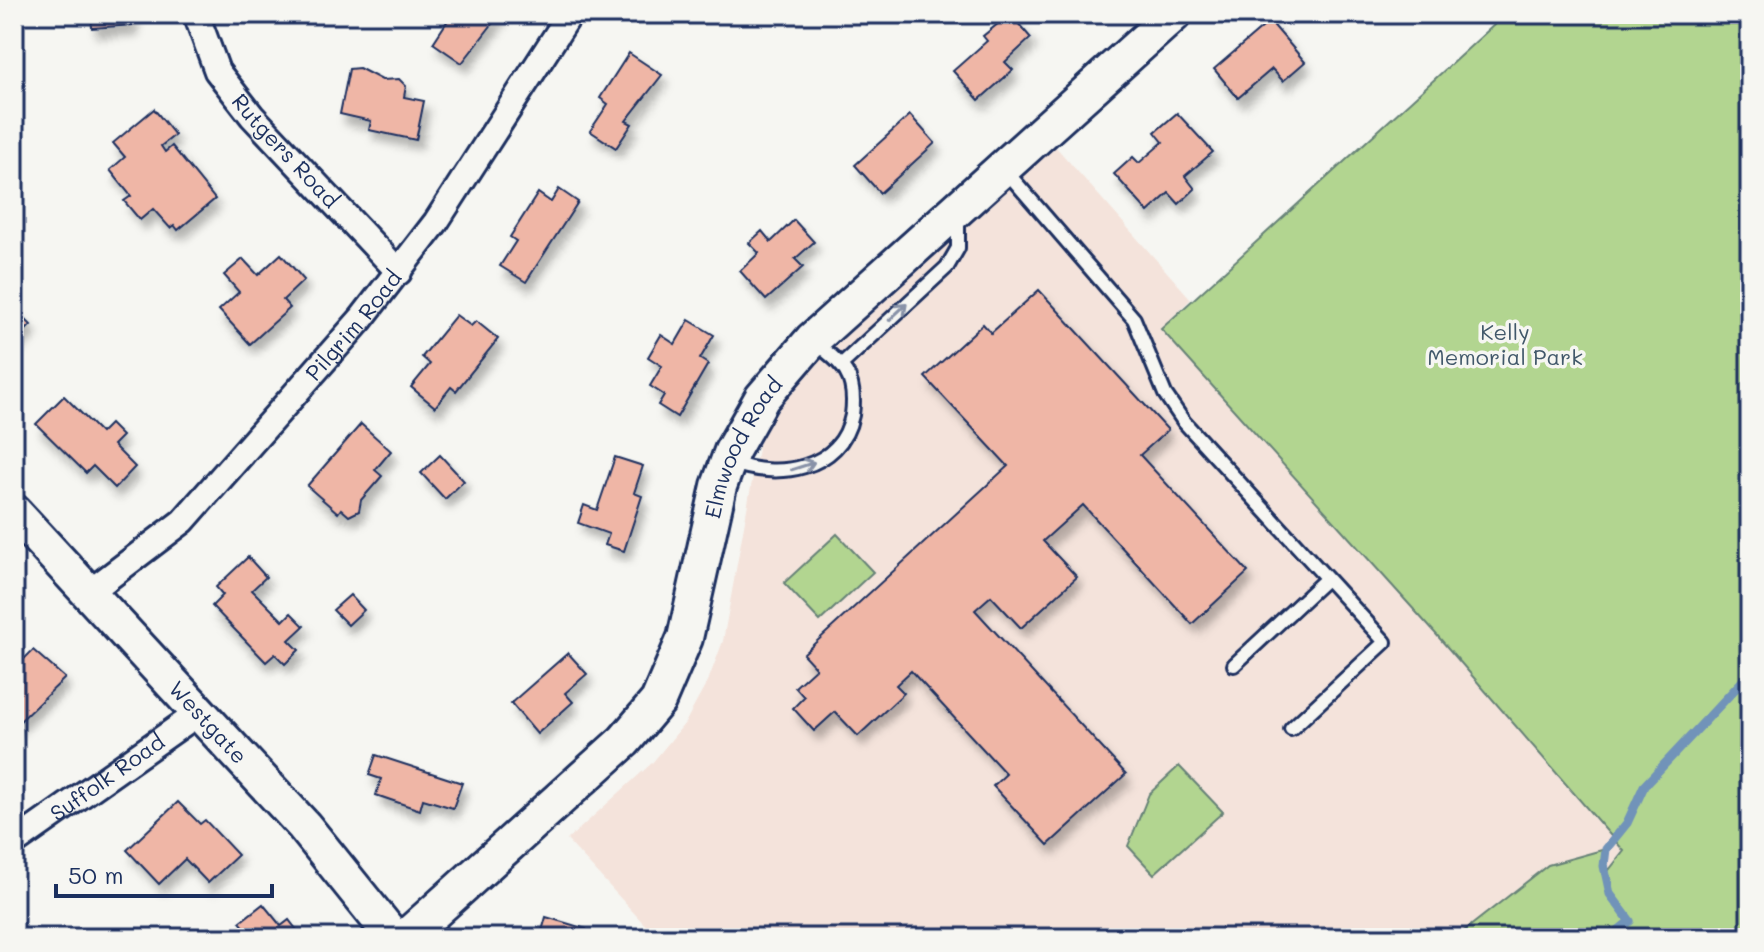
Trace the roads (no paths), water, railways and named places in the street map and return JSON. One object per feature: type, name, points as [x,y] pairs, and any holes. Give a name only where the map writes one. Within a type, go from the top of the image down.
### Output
[{"type":"street","name":"Rutgers Road","points":[[196,14],[217,71],[252,116],[399,272]]},
{"type":"street","name":"Pilgrim Road","points":[[87,594],[183,521],[399,272],[463,182],[570,14]]},
{"type":"street","name":"Elmwood Road","points":[[405,938],[624,741],[658,701],[685,638],[728,461],[762,398],[812,340],[1174,14]]},
{"type":"street","name":"Westgate","points":[[14,512],[304,826],[394,938]]},
{"type":"street","name":"Suffolk Road","points":[[14,843],[200,712]]},
{"type":"lane","points":[[1003,168],[1134,319],[1165,394],[1184,422],[1385,642],[1291,729]]},
{"type":"lane","points":[[841,365],[947,267],[958,248],[957,209]]},
{"type":"lane","points":[[728,461],[755,470],[779,472],[814,463],[832,452],[849,429],[853,408],[852,388],[841,365],[812,340]]},
{"type":"lane","points":[[1234,665],[1326,579]]},
{"type":"waterway","points":[[1609,938],[1630,921],[1610,894],[1604,866],[1606,849],[1627,823],[1644,786],[1750,673]]},
{"type":"park label","name":"Kelly Memorial Park","points":[[1505,344]]}]
